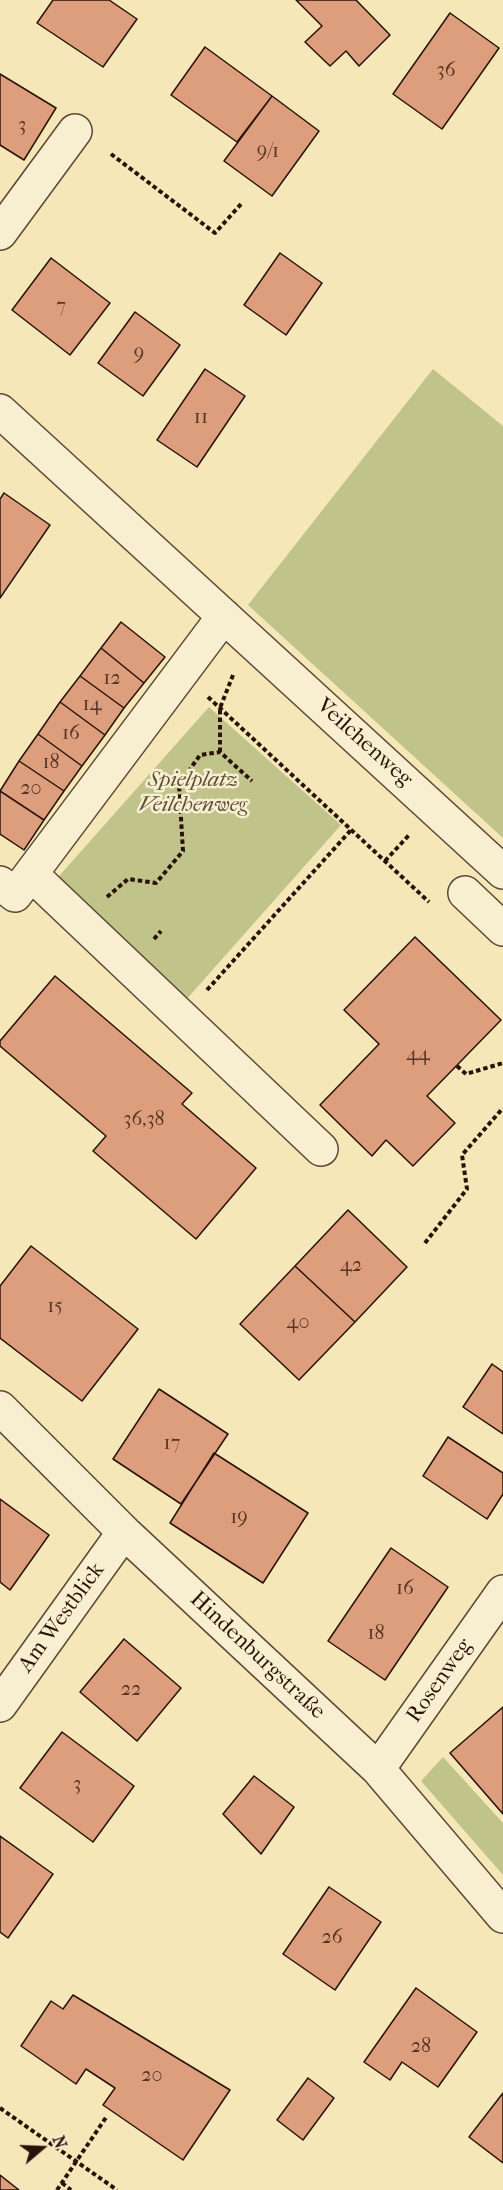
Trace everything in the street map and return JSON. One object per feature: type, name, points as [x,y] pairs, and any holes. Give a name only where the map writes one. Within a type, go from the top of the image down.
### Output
[{"type":"street","points":[[0,233],[75,131]]},
{"type":"street","name":"Veilchenweg","points":[[0,411],[503,872]]},
{"type":"street","points":[[0,883],[15,895],[224,616]]},
{"type":"street","points":[[32,874],[321,1149]]},
{"type":"street","points":[[465,894],[503,929]]},
{"type":"street","name":"Hindenburgstraße","points":[[0,1408],[124,1532],[378,1769],[503,1916]]},
{"type":"street","name":"Am Westblick","points":[[0,1705],[124,1532]]},
{"type":"street","name":"Rosenweg","points":[[378,1769],[503,1592]]},
{"type":"path","points":[[111,154],[215,233],[242,203]]},
{"type":"path","points":[[182,672],[436,908]]},
{"type":"path","points":[[220,708],[220,752],[252,780]]},
{"type":"path","points":[[79,920],[128,879],[156,883],[183,850],[179,785],[200,755],[220,752]]},
{"type":"path","points":[[182,1018],[351,830]]},
{"type":"path","points":[[457,1066],[466,1074],[503,1064]]},
{"type":"path","points":[[425,1243],[467,1188],[462,1155],[503,1108]]},
{"type":"path","points":[[0,2108],[117,2190]]},
{"type":"path","points":[[57,2190],[107,2116]]},
{"type":"path","points":[[62,2183],[71,2190]]},
{"type":"green space","points":[[433,369],[503,426],[503,838],[248,605]]},
{"type":"green space","name":"Spielplatz Veilchenweg","points":[[209,707],[341,825],[184,1002],[52,884]]},
{"type":"green space","points":[[443,1757],[503,1823],[503,1875],[421,1781]]},
{"type":"building","points":[[53,0],[109,0],[137,19],[103,67],[37,23]]},
{"type":"building","points":[[296,0],[356,0],[390,35],[359,66],[346,51],[330,66],[305,42],[322,26]]},
{"type":"building","points":[[450,13],[499,48],[442,129],[393,94]]},
{"type":"building","points":[[205,47],[272,96],[237,142],[171,95]]},
{"type":"building","points":[[0,74],[56,108],[24,160],[0,145]]},
{"type":"building","points":[[272,96],[319,131],[272,196],[224,161]]},
{"type":"building","points":[[280,253],[322,283],[286,335],[244,305]]},
{"type":"building","points":[[51,258],[110,303],[70,355],[12,310]]},
{"type":"building","points":[[135,312],[180,345],[143,396],[98,363]]},
{"type":"building","points":[[205,369],[245,396],[197,467],[157,440]]},
{"type":"building","points":[[4,493],[50,525],[0,598],[0,499]]},
{"type":"building","points":[[121,622],[165,657],[144,683],[101,648]]},
{"type":"building","points":[[101,648],[144,683],[124,708],[80,676]]},
{"type":"building","points":[[80,676],[124,708],[105,735],[60,702]]},
{"type":"building","points":[[60,702],[105,735],[82,766],[38,734]]},
{"type":"building","points":[[38,734],[82,766],[64,791],[19,761]]},
{"type":"building","points":[[19,761],[64,791],[44,820],[0,791]]},
{"type":"building","points":[[0,791],[44,820],[24,850],[0,834]]},
{"type":"building","points":[[415,937],[501,1020],[427,1096],[455,1123],[413,1166],[386,1140],[372,1156],[320,1105],[379,1044],[344,1010]]},
{"type":"building","points":[[55,976],[192,1093],[182,1104],[256,1168],[196,1239],[93,1151],[106,1136],[0,1046],[0,1041]]},
{"type":"building","points":[[348,1210],[407,1267],[355,1322],[295,1266]]},
{"type":"building","points":[[31,1246],[138,1329],[82,1401],[0,1338],[0,1286]]},
{"type":"building","points":[[295,1266],[355,1322],[299,1380],[240,1324]]},
{"type":"building","points":[[492,1364],[503,1372],[503,1434],[463,1407]]},
{"type":"building","points":[[159,1389],[228,1434],[181,1504],[113,1459]]},
{"type":"building","points":[[448,1437],[503,1473],[503,1494],[487,1519],[423,1476]]},
{"type":"building","points":[[214,1453],[308,1513],[263,1583],[170,1523]]},
{"type":"building","points":[[0,1499],[49,1535],[10,1590],[0,1582]]},
{"type":"building","points":[[391,1548],[448,1587],[385,1680],[328,1641]]},
{"type":"building","points":[[124,1639],[181,1688],[137,1741],[80,1692]]},
{"type":"building","points":[[503,1707],[503,1814],[450,1753]]},
{"type":"building","points":[[62,1732],[134,1786],[93,1842],[20,1788]]},
{"type":"building","points":[[254,1776],[294,1807],[261,1854],[223,1814]]},
{"type":"building","points":[[0,1836],[53,1874],[8,1938],[0,1932]]},
{"type":"building","points":[[329,1887],[381,1922],[335,1990],[283,1954]]},
{"type":"building","points":[[416,1988],[477,2032],[438,2087],[402,2062],[390,2080],[364,2062]]},
{"type":"building","points":[[73,1995],[230,2090],[183,2160],[103,2105],[115,2088],[86,2069],[76,2084],[21,2046],[51,2001],[63,2009]]},
{"type":"building","points":[[308,2078],[334,2098],[303,2140],[277,2120]]},
{"type":"building","points":[[503,2093],[503,2163],[469,2137]]},
{"type":"building","points":[[0,2175],[19,2190],[0,2190]]}]
